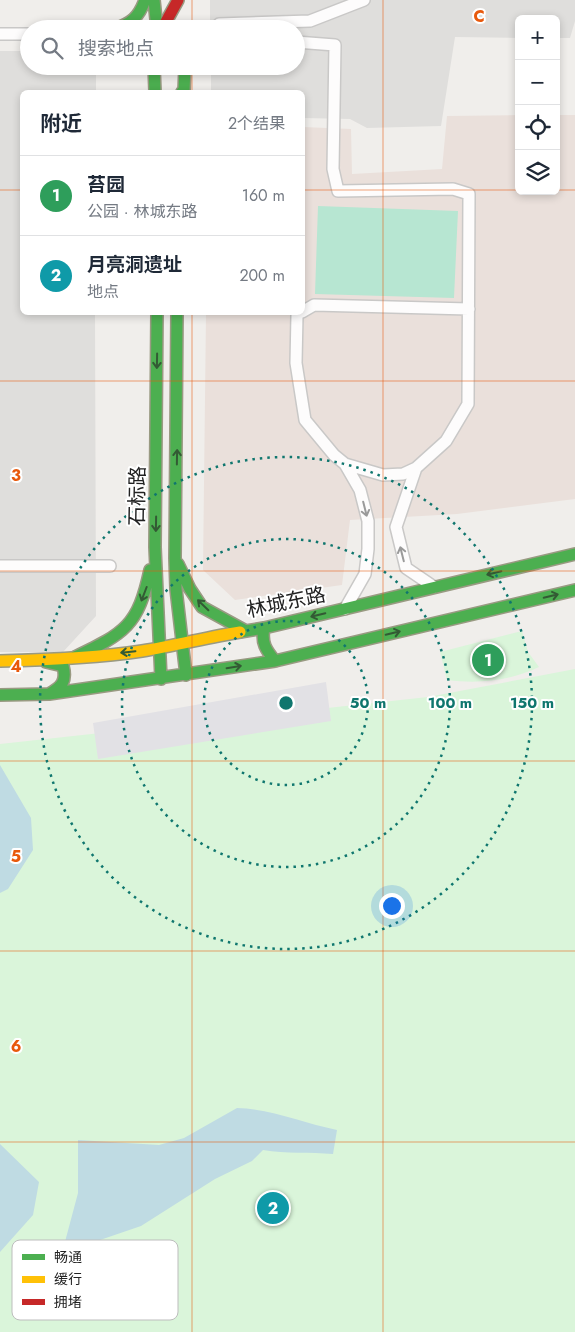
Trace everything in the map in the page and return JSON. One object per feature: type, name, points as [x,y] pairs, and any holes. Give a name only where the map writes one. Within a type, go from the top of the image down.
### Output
[{"type":"main road","points":[[151,0],[155,20]]},
{"type":"main road","points":[[133,20],[151,0],[178,0],[167,20]]},
{"type":"main road","points":[[154,75],[155,90]]},
{"type":"main road","points":[[177,90],[178,75]]},
{"type":"main road","points":[[184,90],[185,75]]},
{"type":"main road","name":"石标路","points":[[157,315],[155,547],[161,679]]},
{"type":"main road","name":"石标路","points":[[178,315],[175,558],[176,590],[186,675]]},
{"type":"main road","points":[[73,658],[110,640],[134,618],[146,588],[155,547]]},
{"type":"main road","name":"林城东路","points":[[0,661],[41,661],[159,648],[244,630],[264,628],[575,554]]},
{"type":"main road","points":[[175,558],[190,589],[202,608],[244,630]]},
{"type":"main road","points":[[157,590],[176,590]]},
{"type":"main road","points":[[0,695],[49,694],[275,661],[575,590]]},
{"type":"main road","points":[[264,628],[261,639],[263,646],[275,661]]},
{"type":"main road","points":[[41,661],[63,666],[66,677],[62,687],[49,694]]},
{"type":"street","points":[[305,21],[310,21],[364,0]]},
{"type":"street","points":[[0,34],[20,34]]},
{"type":"street","points":[[305,43],[335,45],[333,169],[338,191],[452,189],[469,194],[468,404],[446,441],[416,468],[403,474],[383,475],[345,464]]},
{"type":"street","points":[[305,310],[314,305],[469,309]]},
{"type":"street","points":[[297,315],[296,363],[305,420],[334,455],[345,464],[360,490],[368,520],[368,549],[365,574],[345,608]]},
{"type":"street","points":[[416,468],[396,527],[406,568],[434,587]]},
{"type":"street","points":[[0,566],[110,566]]},
{"type":"shaded area","points":[[210,0],[575,0],[575,21],[570,38],[560,38],[560,15],[515,15],[515,38],[455,37],[441,126],[367,128],[350,119],[305,118],[305,90],[211,90],[211,75],[305,75],[305,20],[210,20]]},
{"type":"shaded area","points":[[0,51],[20,51],[20,75],[96,75],[96,90],[20,90],[20,315],[95,315],[96,616],[63,652],[0,652]]},
{"type":"shaded area","points":[[515,115],[515,195],[560,195],[560,115],[575,115],[575,499],[457,514],[350,520],[342,585],[235,600],[203,570],[206,315],[305,315],[305,127],[351,129],[352,174],[442,169],[447,116]]},
{"type":"shaded area","points":[[326,682],[331,721],[98,759],[93,723]]},
{"type":"green space","points":[[318,206],[458,211],[454,298],[315,294]]},
{"type":"green space","points":[[522,631],[528,652],[539,667],[517,676],[494,680],[471,682],[447,680],[440,652]]},
{"type":"green space","points":[[575,669],[575,1332],[0,1332],[0,744],[428,697]]},
{"type":"water","points":[[0,765],[31,818],[33,850],[8,889],[0,893]]},
{"type":"water","points":[[237,1108],[262,1111],[337,1130],[333,1154],[263,1150],[252,1161],[215,1179],[141,1226],[100,1240],[65,1240],[78,1193],[78,1140],[159,1145],[184,1138]]},
{"type":"water","points":[[0,1144],[39,1182],[33,1215],[0,1252]]},
{"type":"traffic: fast","points":[[132,20],[140,11],[145,0]]},
{"type":"traffic: fast","points":[[154,0],[156,20]]},
{"type":"traffic: fast","points":[[154,75],[155,90]]},
{"type":"traffic: fast","points":[[184,90],[185,75]]},
{"type":"traffic: fast","points":[[157,315],[155,547],[161,679]]},
{"type":"traffic: fast","points":[[177,315],[175,558],[176,589],[186,675]]},
{"type":"traffic: fast","points":[[240,632],[264,628],[575,554]]},
{"type":"traffic: fast","points":[[178,564],[190,589],[202,607],[244,630]]},
{"type":"traffic: fast","points":[[75,657],[118,634],[127,626],[140,604],[150,570]]},
{"type":"traffic: fast","points":[[0,695],[49,694],[275,661],[575,590]]},
{"type":"traffic: fast","points":[[264,628],[263,638],[265,646],[275,661]]},
{"type":"traffic: fast","points":[[46,662],[63,666],[64,671],[64,680],[57,689],[49,694]]},
{"type":"traffic: slow","points":[[0,661],[71,658],[124,653],[240,632]]},
{"type":"traffic: jam","points":[[167,20],[178,0]]},
{"type":"place","name":"苔园","points":[[488,660]]},
{"type":"place","name":"月亮洞遗址","points":[[273,1208]]}]
